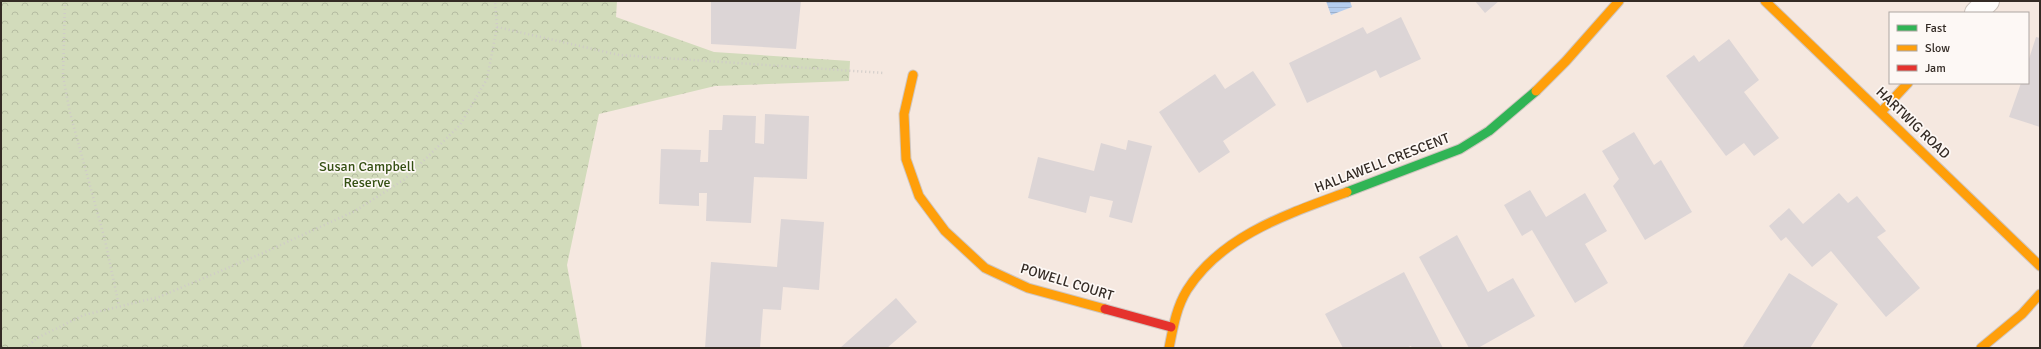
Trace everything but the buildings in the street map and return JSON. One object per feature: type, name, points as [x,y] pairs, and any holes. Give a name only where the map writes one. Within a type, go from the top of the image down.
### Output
[{"type":"street","name":"HALLAWELL CRESCENT","points":[[1169,348],[1171,327],[1189,287],[1211,260],[1235,240],[1273,220],[1465,147],[1523,105],[1562,67],[1618,1]]},
{"type":"street","name":"HARTWIG ROAD","points":[[1765,1],[2040,266]]},
{"type":"street","points":[[1977,12],[1988,1]]},
{"type":"street","name":"POWELL COURT","points":[[913,75],[904,114],[906,159],[919,196],[945,231],[985,268],[1028,288],[1171,327]]},
{"type":"street","points":[[1881,112],[1907,84]]},
{"type":"street","points":[[1981,348],[2022,314],[2040,294]]},
{"type":"path","points":[[65,1],[63,76],[72,120],[105,240],[119,306]]},
{"type":"path","points":[[26,348],[37,338],[84,315],[159,296],[270,250],[355,211],[405,178],[460,124],[487,79],[497,27],[495,1]]},
{"type":"path","points":[[497,27],[619,55],[913,75]]},
{"type":"green space","name":"Susan Campbell Reserve","points":[[1,1],[617,1],[616,17],[714,52],[850,61],[849,81],[715,86],[599,114],[567,265],[582,348],[1,348]]},
{"type":"water","points":[[1326,1],[1350,1],[1352,7],[1331,15]]},
{"type":"traffic: fast","points":[[1347,192],[1460,149],[1489,131],[1536,91]]},
{"type":"traffic: slow","points":[[1536,91],[1566,61],[1619,1]]},
{"type":"traffic: slow","points":[[1765,1],[2040,266]]},
{"type":"traffic: slow","points":[[913,75],[904,114],[906,159],[919,196],[945,231],[985,268],[1028,288],[1105,309]]},
{"type":"traffic: slow","points":[[1881,112],[1907,84]]},
{"type":"traffic: slow","points":[[1169,348],[1175,318],[1183,297],[1202,271],[1218,255],[1237,241],[1280,218],[1347,192]]},
{"type":"traffic: slow","points":[[1981,348],[2022,314],[2040,294]]},
{"type":"traffic: jam","points":[[1105,309],[1171,327]]}]
